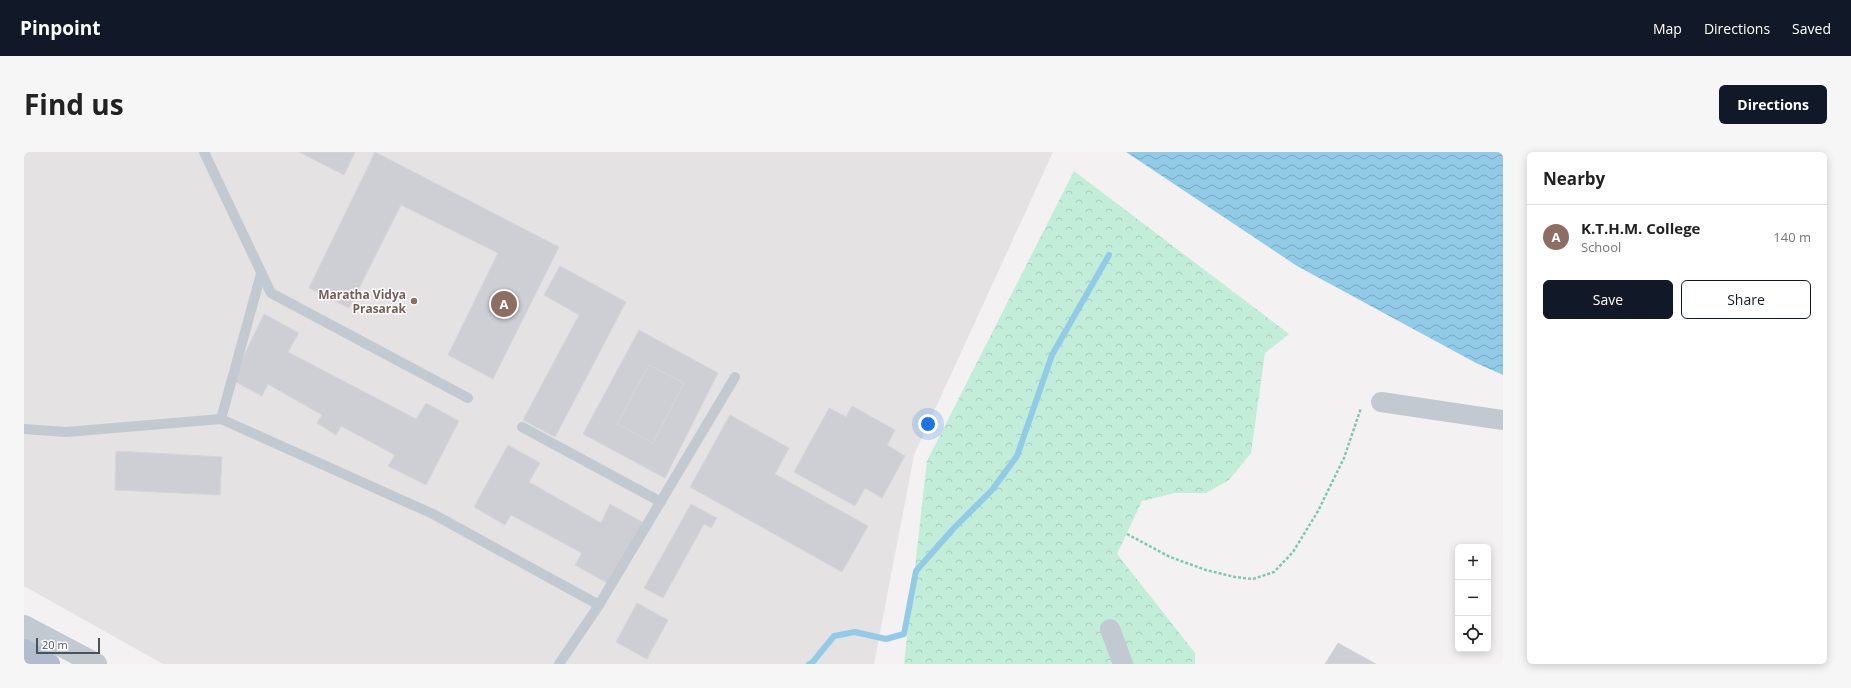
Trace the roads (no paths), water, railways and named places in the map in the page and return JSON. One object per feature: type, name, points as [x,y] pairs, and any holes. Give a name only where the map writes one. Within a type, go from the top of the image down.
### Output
[{"type":"main road","points":[[24,650],[49,664]]},
{"type":"street","points":[[1381,402],[1503,420]]},
{"type":"street","points":[[24,626],[96,664]]},
{"type":"street","points":[[1110,629],[1123,664]]},
{"type":"lane","points":[[204,152],[271,293],[468,398]]},
{"type":"lane","points":[[221,419],[261,274]]},
{"type":"lane","points":[[559,664],[599,605],[735,377]]},
{"type":"lane","points":[[24,429],[66,432],[221,419],[433,514],[599,605]]},
{"type":"lane","points":[[522,427],[661,502]]},
{"type":"water","points":[[1126,152],[1503,152],[1503,375],[1476,363],[1297,266]]},
{"type":"waterway","points":[[809,664],[812,663],[834,636],[855,632],[886,639],[904,634],[916,571],[954,528],[992,490],[1017,456],[1052,355],[1109,255]]},
{"type":"place","name":"Maratha Vidya Prasarak","points":[[414,301]]},
{"type":"place","name":"K.T.H.M. College","points":[[504,304]]}]
